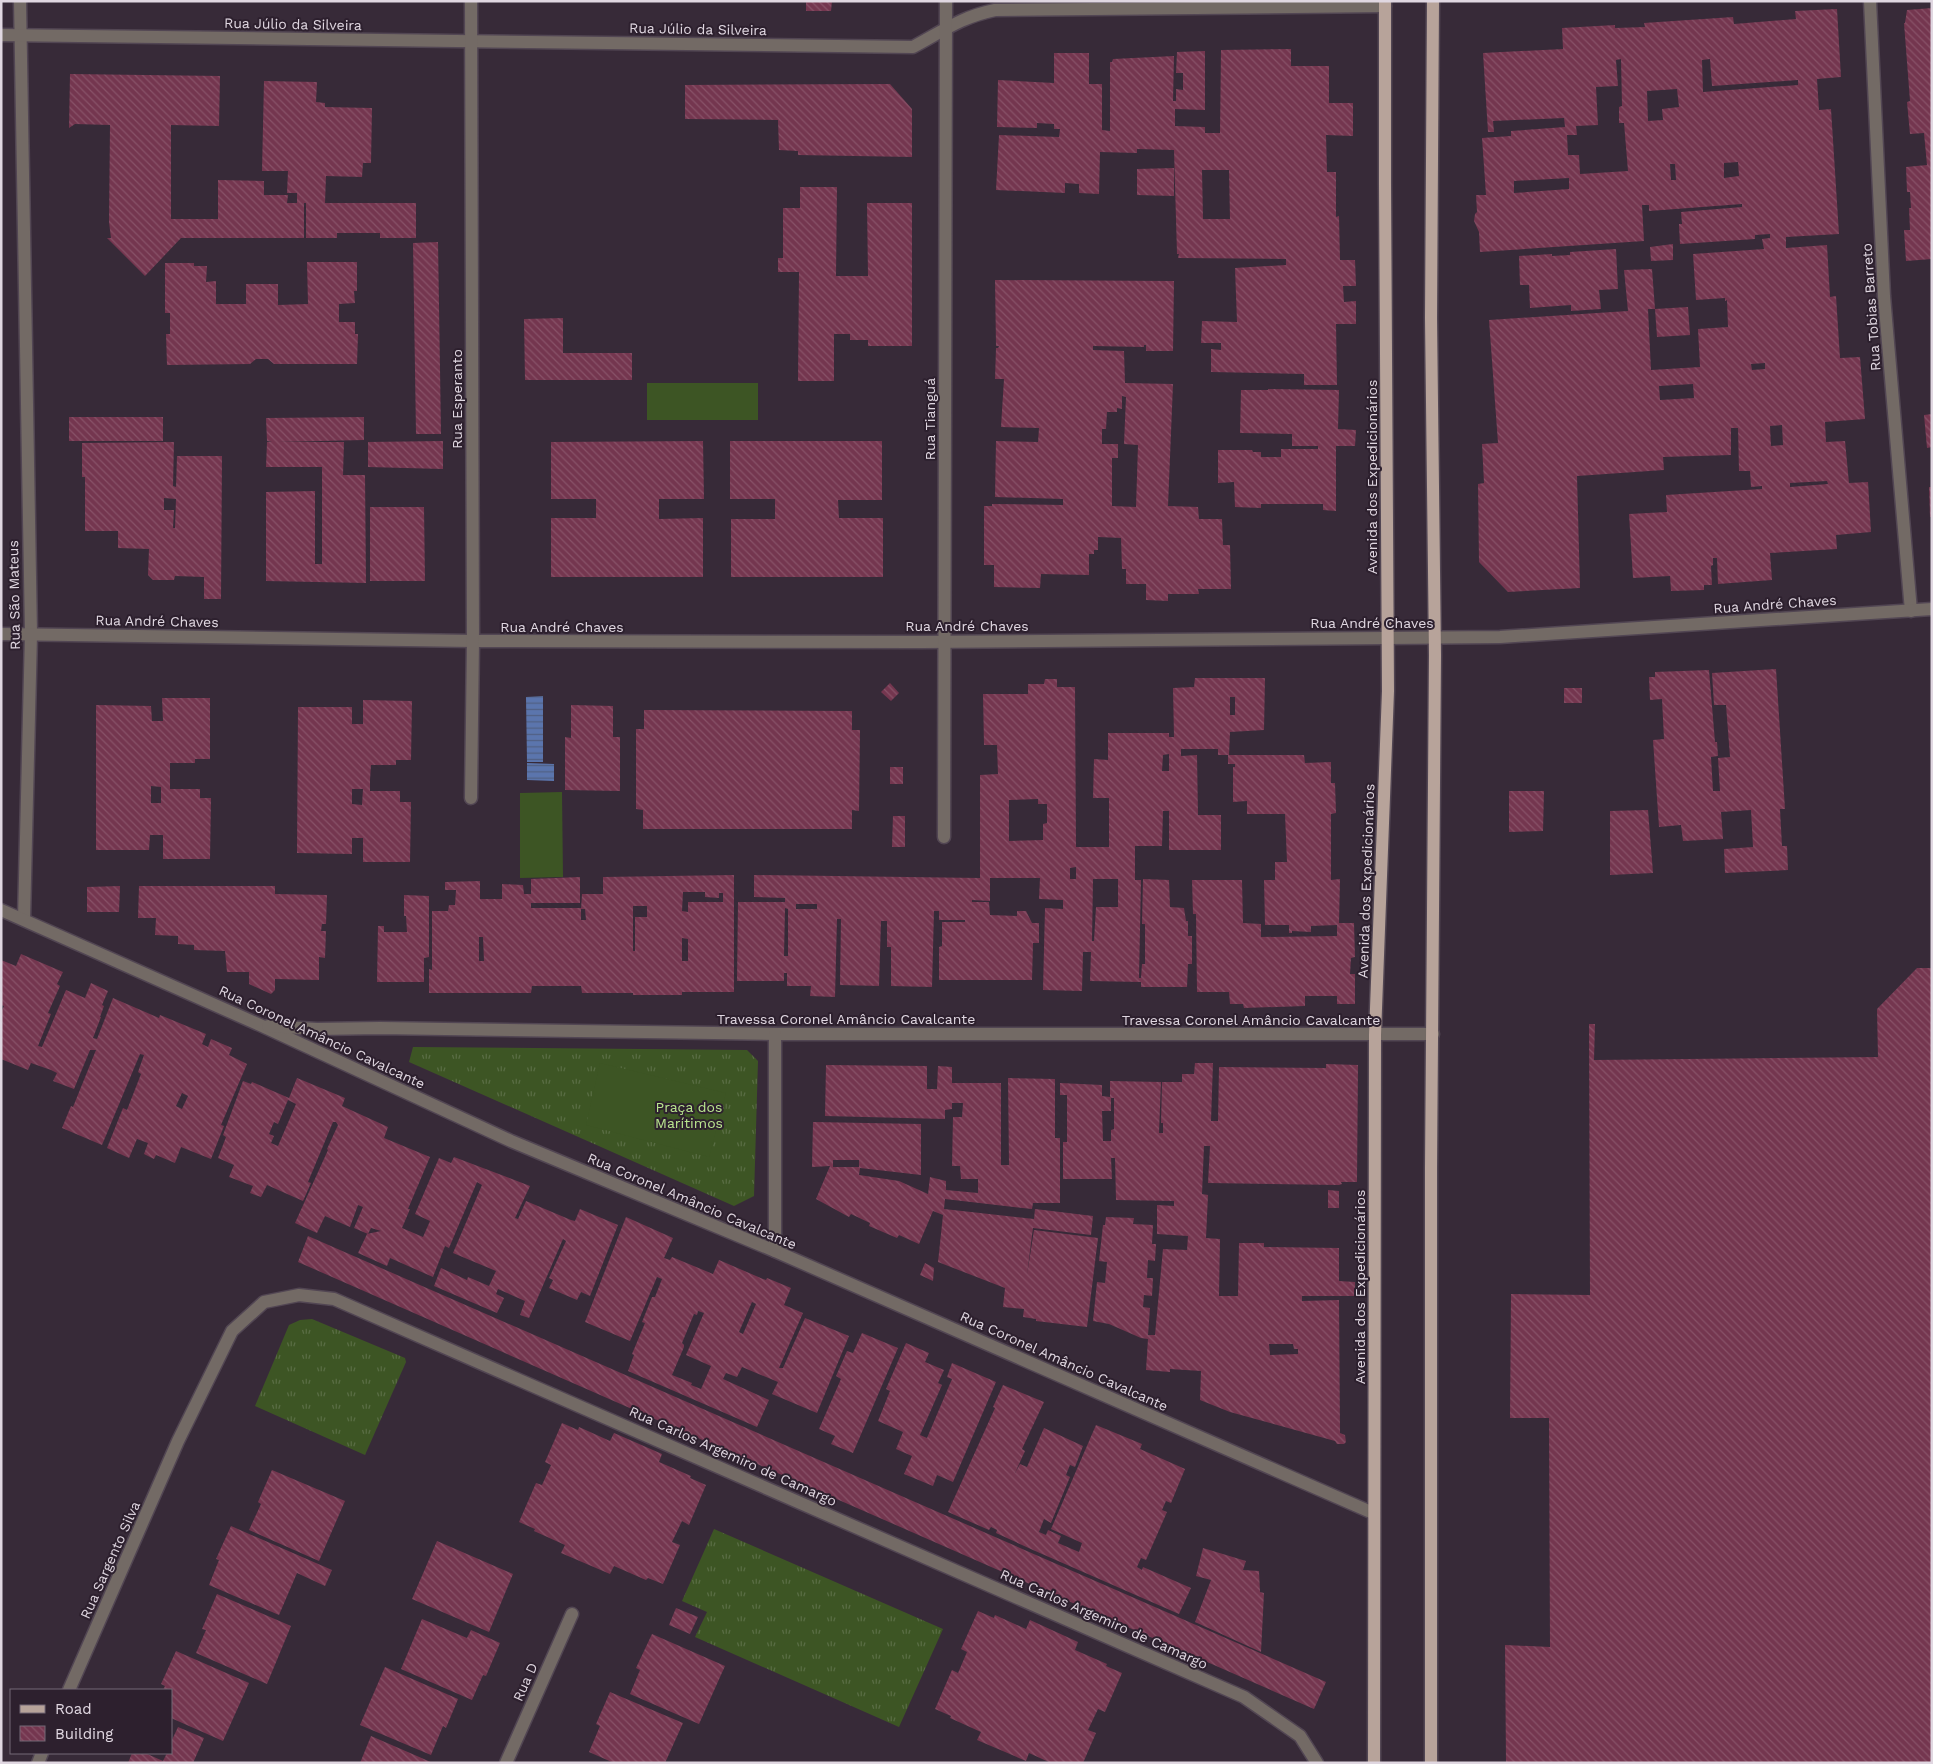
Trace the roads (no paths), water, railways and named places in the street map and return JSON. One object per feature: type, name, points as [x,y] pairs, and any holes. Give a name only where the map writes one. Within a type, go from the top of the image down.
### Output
[{"type":"main road","points":[[1431,1763],[1431,1168],[1434,637],[1431,318],[1437,2]]},
{"type":"main road","name":"Avenida dos Expedicionários","points":[[1374,1763],[1375,1035],[1388,691],[1384,184],[1385,4]]},
{"type":"street","name":"Rua São Mateus","points":[[20,1],[19,35],[31,634],[24,919]]},
{"type":"street","name":"Rua Esperanto","points":[[471,1],[473,642],[471,798]]},
{"type":"street","name":"Rua Tianguá","points":[[944,837],[946,1]]},
{"type":"street","name":"Rua Tobias Barreto","points":[[1870,1],[1884,296],[1911,611]]},
{"type":"street","name":"Rua Júlio da Silveira","points":[[1,35],[914,47],[946,27],[974,14],[995,10],[1385,4]]},
{"type":"street","name":"Rua André Chaves","points":[[1,634],[473,642],[945,642],[1500,637],[1932,609]]},
{"type":"street","name":"Rua Coronel Amâncio Cavalcante","points":[[1,910],[260,1025],[510,1140],[775,1252],[1373,1513]]},
{"type":"street","name":"Travessa Coronel Amâncio Cavalcante","points":[[260,1025],[317,1029],[380,1028],[775,1034],[1433,1034]]},
{"type":"street","points":[[775,1034],[775,1252]]},
{"type":"street","name":"Rua Carlos Argemiro de Camargo","points":[[178,1441],[232,1331],[264,1302],[298,1295],[334,1299],[1244,1697],[1300,1736],[1317,1763]]},
{"type":"street","name":"Rua Sargento Silva","points":[[70,1689],[178,1441]]},
{"type":"street","name":"Rua D","points":[[506,1763],[572,1614]]},
{"type":"water","points":[[543,696],[543,762],[527,762],[526,697]]},
{"type":"water","points":[[527,763],[554,764],[554,781],[527,780]]},
{"type":"park label","name":"Praça dos Marítimos","points":[[689,1116]]}]
